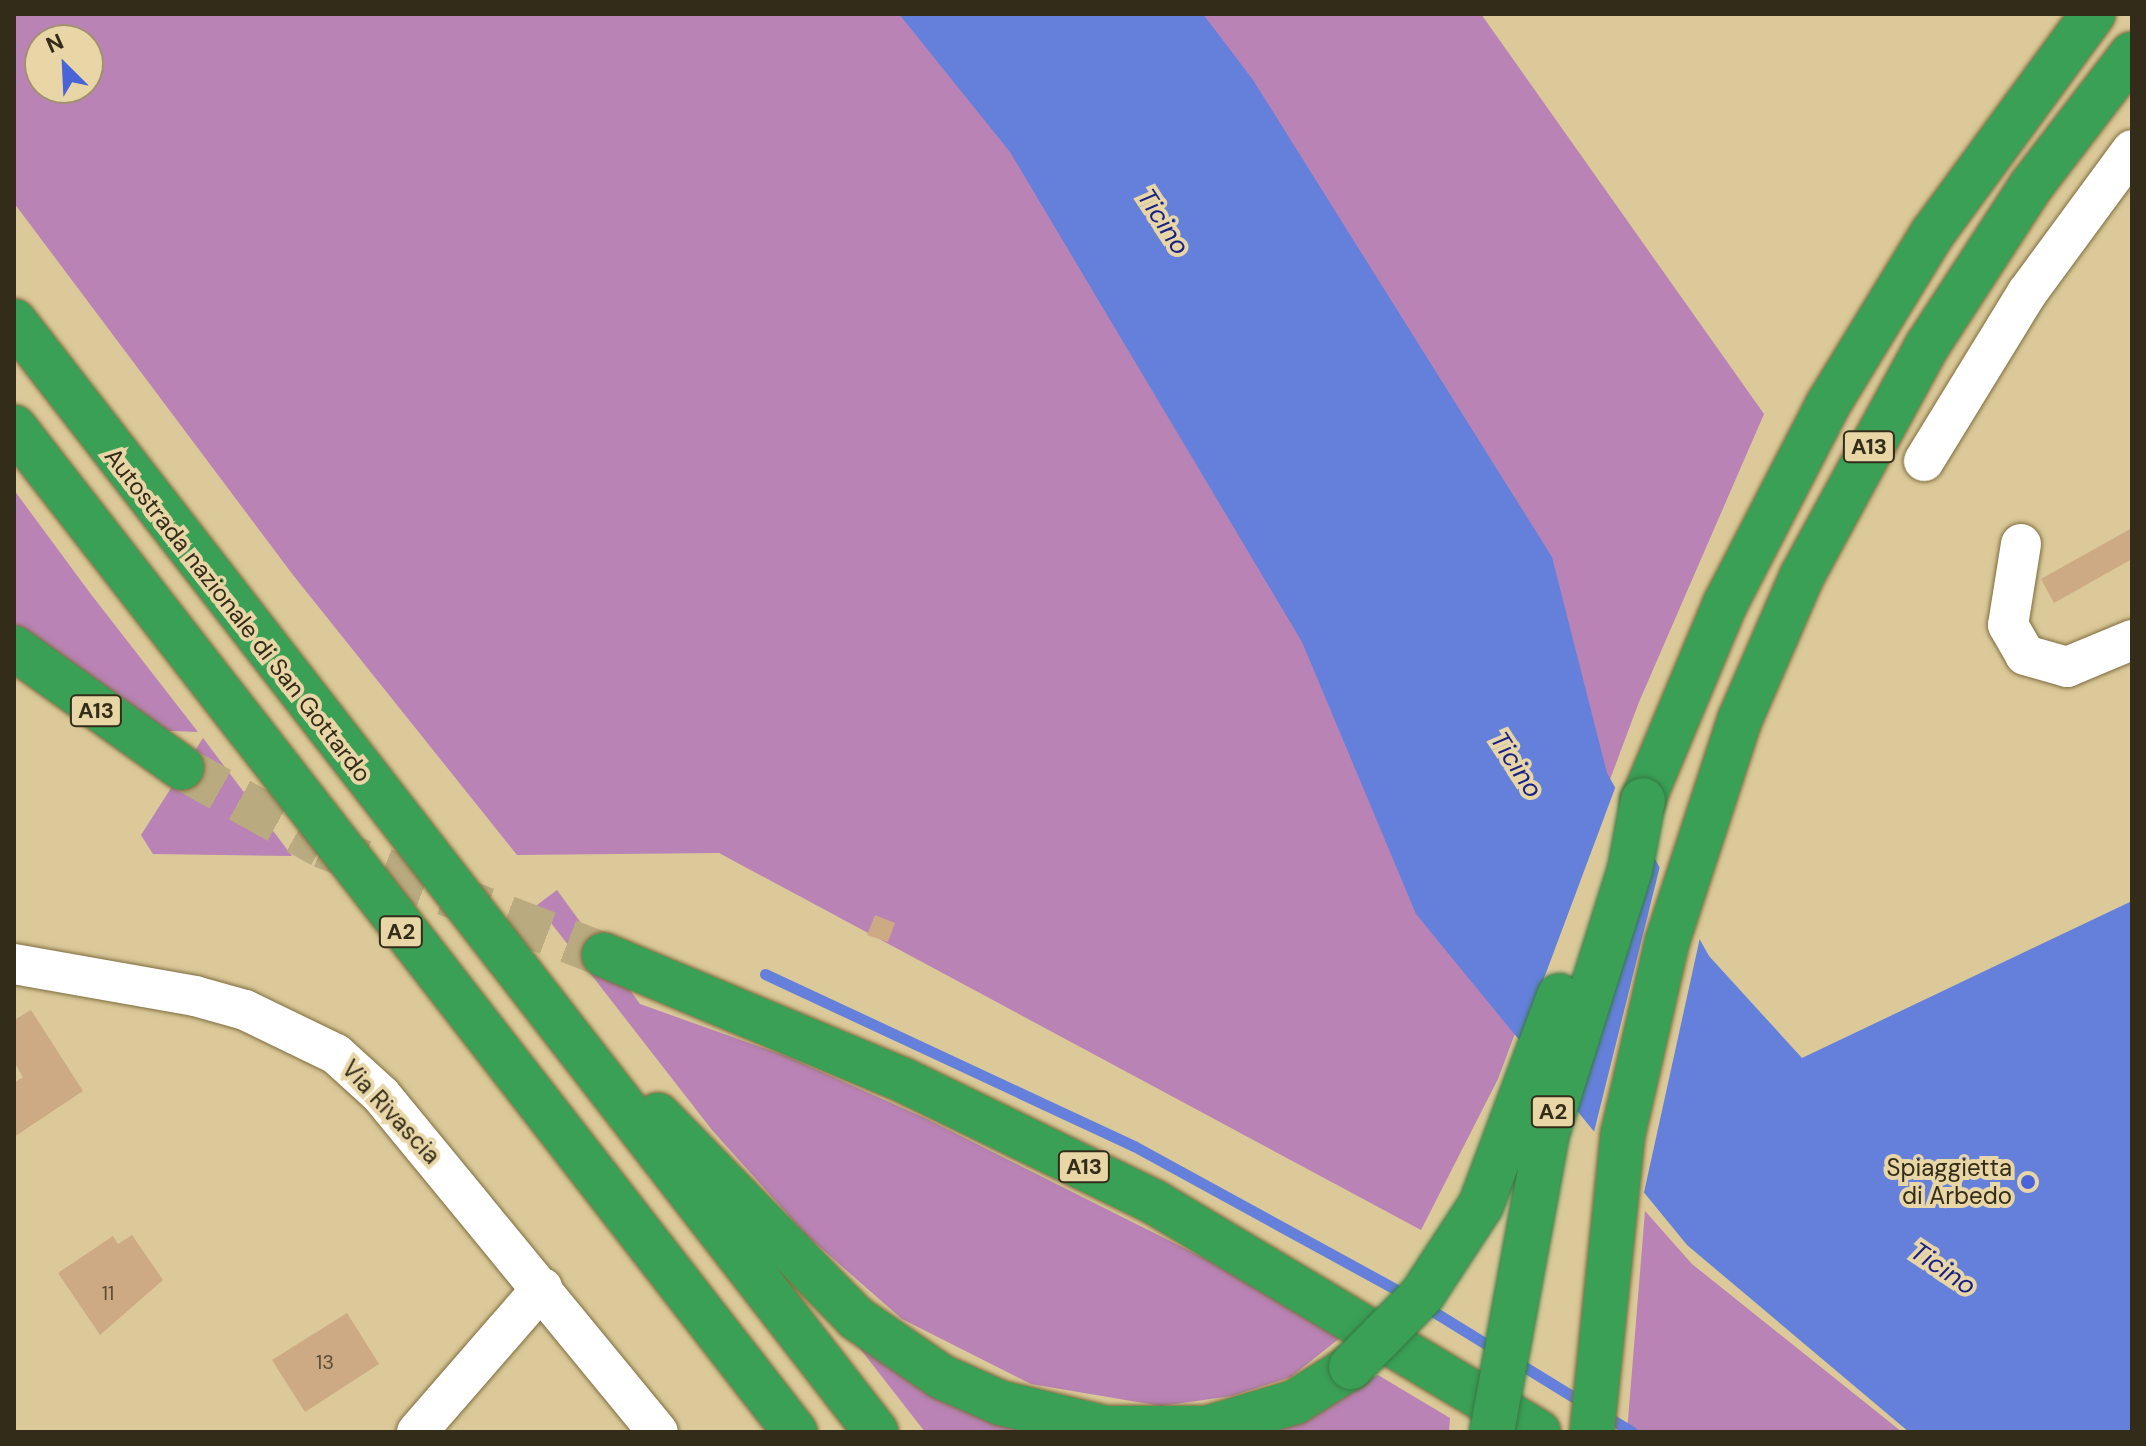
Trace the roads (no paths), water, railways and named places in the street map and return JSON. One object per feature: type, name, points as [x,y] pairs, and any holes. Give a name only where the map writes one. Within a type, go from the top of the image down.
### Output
[{"type":"highway","name":"A13","points":[[1643,800],[1725,604],[1835,393],[1932,234],[2093,14]]},
{"type":"highway","name":"A13","points":[[1592,1432],[1623,1134],[1672,927],[1740,719],[1802,576],[1927,346],[2031,186],[2132,54]]},
{"type":"highway","name":"Autostrada nazionale di San Gottardo","points":[[14,321],[466,908]]},
{"type":"highway","name":"A2","points":[[14,427],[795,1432]]},
{"type":"highway","name":"A13","points":[[14,648],[182,768]]},
{"type":"highway","name":"A2","points":[[466,908],[788,1255],[856,1318],[942,1377],[1069,1422],[1171,1431],[1271,1412],[1351,1367],[1422,1295],[1481,1205],[1607,860],[1643,800]]},
{"type":"highway","name":"A2","points":[[1492,1432],[1547,1133],[1630,870],[1643,800]]},
{"type":"highway","name":"A2","points":[[466,908],[876,1432]]},
{"type":"highway","name":"A13","points":[[604,955],[903,1080],[1140,1195],[1538,1432]]},
{"type":"street","points":[[1924,461],[2027,293],[2132,150]]},
{"type":"street","points":[[2021,544],[2008,625],[2025,655],[2067,667],[2132,640]]},
{"type":"street","name":"Via Rivascia","points":[[14,964],[195,996],[245,1010],[336,1054],[381,1095],[658,1432]]},
{"type":"street","points":[[417,1432],[542,1288]]},
{"type":"water","name":"Ticino","points":[[899,14],[1203,14],[1253,80],[1552,557],[1607,773],[1709,956],[1802,1058],[2132,901],[2132,1432],[1909,1432],[1687,1245],[1416,914],[1302,642],[1010,152]]},
{"type":"waterway","points":[[765,974],[1134,1146],[1408,1296]]},
{"type":"waterway","points":[[1426,1307],[1496,1350]]},
{"type":"waterway","points":[[1515,1361],[1585,1404]]},
{"type":"waterway","points":[[1604,1415],[1632,1432]]},
{"type":"tunnel","points":[[182,768],[322,846],[604,955]]},
{"type":"place","name":"Spiaggietta di Arbedo","points":[[2028,1182]]}]
